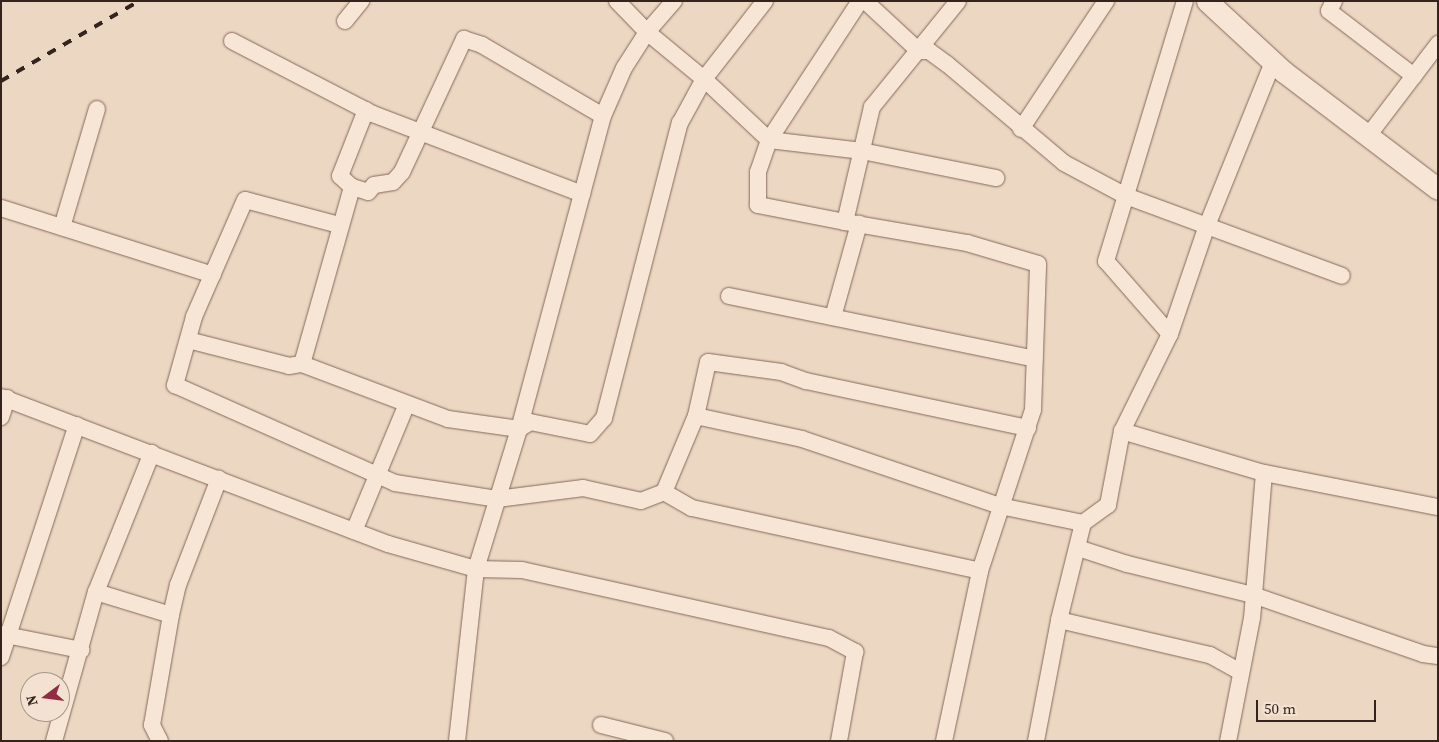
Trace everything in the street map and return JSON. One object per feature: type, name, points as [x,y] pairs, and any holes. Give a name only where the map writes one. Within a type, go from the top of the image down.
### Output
[{"type":"street","points":[[346,21],[361,1]]},
{"type":"street","points":[[617,1],[647,32],[704,80],[769,140],[862,151],[996,178]]},
{"type":"street","points":[[457,741],[476,569],[519,429],[603,116],[624,68],[647,32],[674,1]]},
{"type":"street","points":[[188,340],[289,366],[302,364],[406,406],[448,419],[519,429],[530,422],[590,434],[604,418],[680,123],[704,80],[765,1]]},
{"type":"street","points":[[860,1],[769,140],[758,172],[758,205],[967,243],[1038,264],[1033,410],[980,571],[944,741]]},
{"type":"street","points":[[865,1],[919,51],[929,51],[947,64],[1021,129],[1064,163],[1126,196],[1206,228],[1342,276]]},
{"type":"street","points":[[834,317],[852,223],[862,151],[872,107],[958,1]]},
{"type":"street","points":[[1021,129],[1106,1]]},
{"type":"street","points":[[1170,334],[1106,261],[1185,1]]},
{"type":"street","points":[[1207,1],[1273,62],[1438,189]]},
{"type":"street","points":[[1334,1],[1329,11],[1414,76]]},
{"type":"street","points":[[366,110],[340,176],[352,187],[368,192],[374,185],[393,182],[402,172],[464,39],[482,45],[603,116]]},
{"type":"street","points":[[232,41],[366,110],[421,134],[503,161],[582,194]]},
{"type":"street","points":[[1368,136],[1438,44]]},
{"type":"street","points":[[1036,741],[1059,620],[1083,524],[1108,505],[1122,431],[1170,334],[1206,228],[1273,62]]},
{"type":"street","points":[[62,227],[97,109]]},
{"type":"street","points":[[302,364],[339,225],[352,187]]},
{"type":"street","points":[[339,225],[245,200],[194,317],[175,385],[395,483],[497,499],[583,488],[641,501],[664,492],[696,416],[708,362],[781,372],[806,381],[1028,428]]},
{"type":"street","points":[[1,208],[213,275]]},
{"type":"street","points":[[730,296],[1035,360]]},
{"type":"street","points":[[1,417],[4,398],[388,544],[476,569],[522,570],[829,638],[855,652],[839,741]]},
{"type":"street","points":[[354,531],[376,474],[406,406]]},
{"type":"street","points":[[696,416],[802,439],[1000,506],[1083,524]]},
{"type":"street","points":[[1,657],[5,635],[77,426]]},
{"type":"street","points":[[1122,431],[1264,473],[1438,507]]},
{"type":"street","points":[[54,741],[96,592],[152,453]]},
{"type":"street","points":[[1228,741],[1253,595],[1264,473]]},
{"type":"street","points":[[160,741],[152,725],[171,615],[178,585],[219,479]]},
{"type":"street","points":[[664,492],[692,508],[980,571]]},
{"type":"street","points":[[1078,548],[1127,564],[1253,595],[1423,654],[1438,656]]},
{"type":"street","points":[[96,592],[171,615]]},
{"type":"street","points":[[1059,620],[1210,656],[1241,672]]},
{"type":"street","points":[[5,635],[81,650]]},
{"type":"street","points":[[601,725],[665,741]]},
{"type":"railway","points":[[1,81],[139,1]]}]
